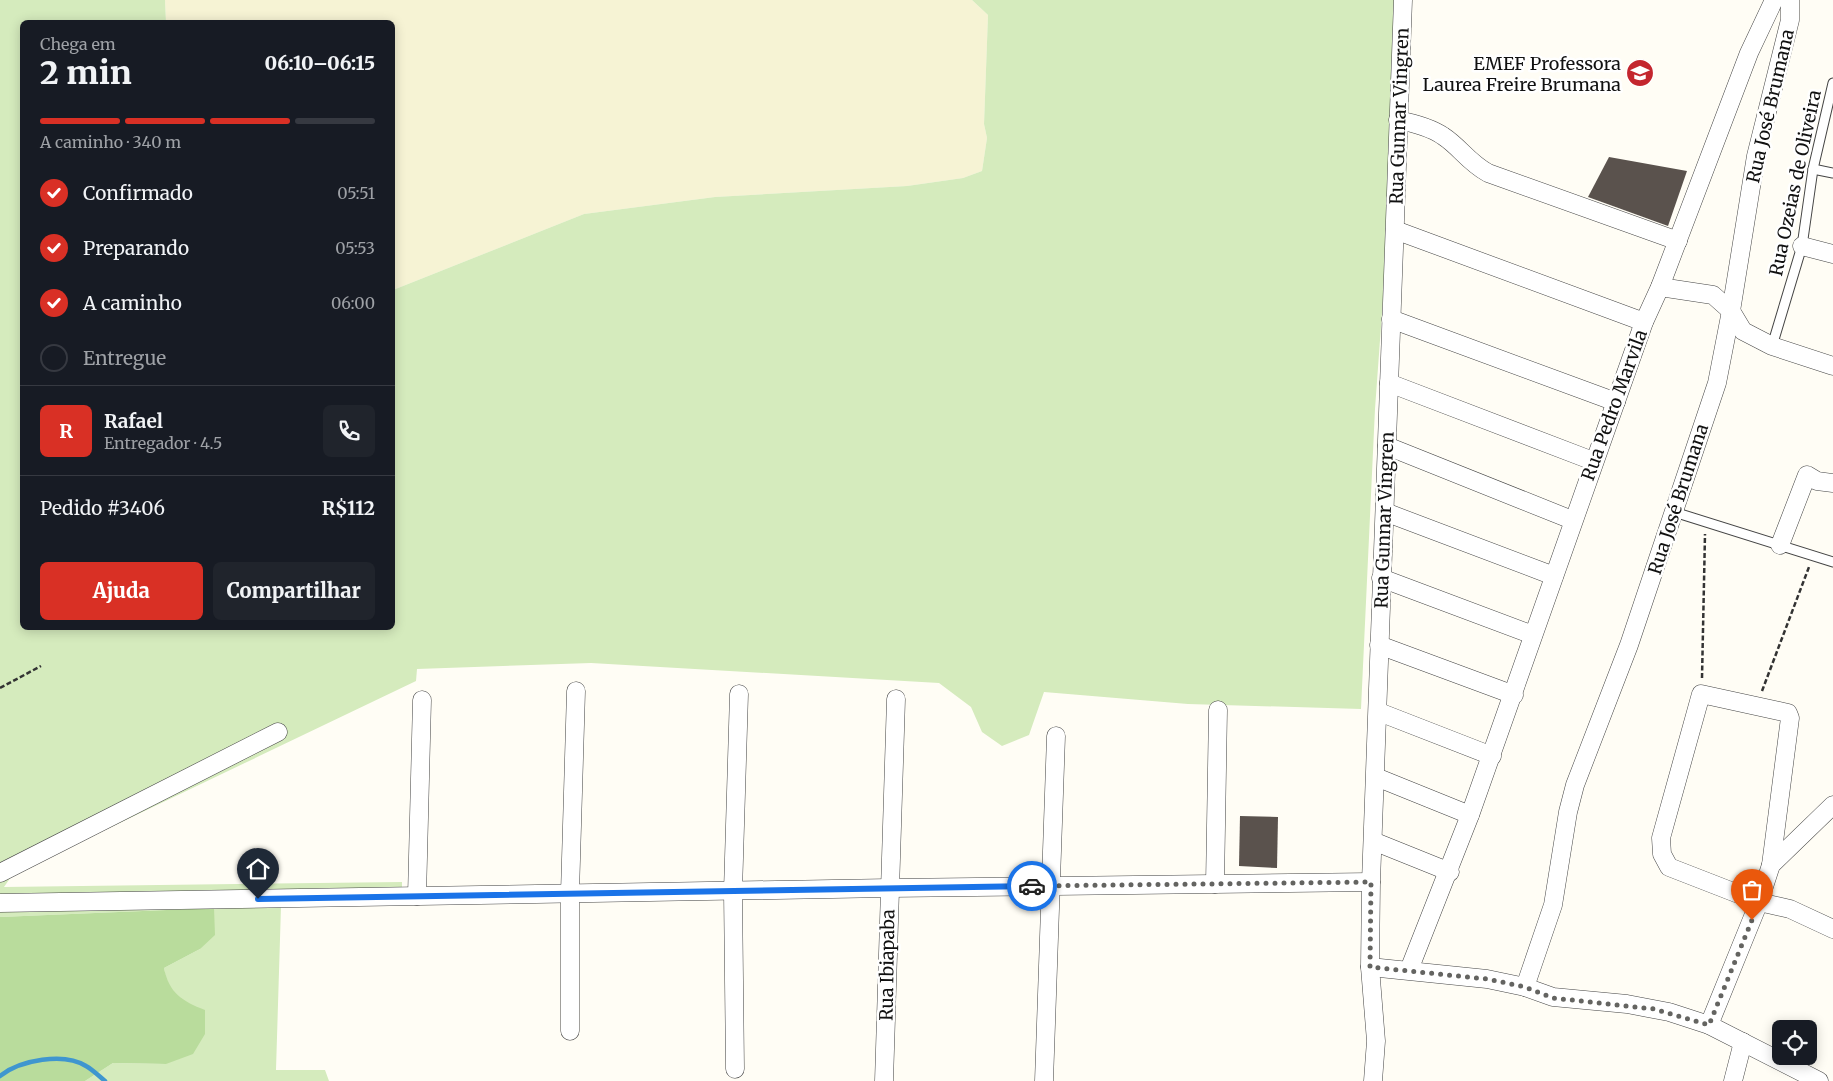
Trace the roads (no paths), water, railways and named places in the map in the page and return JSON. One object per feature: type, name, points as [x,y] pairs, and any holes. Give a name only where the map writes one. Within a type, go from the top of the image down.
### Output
[{"type":"street","name":"Rua Gunnar Vingren","points":[[1374,1081],[1376,1041],[1370,967],[1371,882],[1379,712],[1381,578],[1403,0]]},
{"type":"street","name":"Rua Pedro Marvila","points":[[1409,970],[1450,872],[1514,696],[1572,520],[1644,322],[1678,241],[1749,53],[1774,0]]},
{"type":"street","name":"Rua José Brumana","points":[[1525,987],[1553,904],[1568,812],[1575,785],[1629,645],[1716,382],[1731,311],[1756,156],[1790,20],[1790,0]]},
{"type":"street","points":[[1398,120],[1424,127],[1444,137],[1474,165],[1488,174],[1678,241]]},
{"type":"street","points":[[1395,230],[1644,322]]},
{"type":"street","points":[[1802,246],[1833,254]]},
{"type":"street","points":[[1660,286],[1713,295],[1731,311],[1743,331],[1772,346],[1833,366]]},
{"type":"street","points":[[1391,319],[1616,402]]},
{"type":"street","points":[[1389,383],[1593,461]]},
{"type":"street","points":[[1387,446],[1572,520]]},
{"type":"street","points":[[1780,545],[1807,475],[1817,481],[1833,483]]},
{"type":"street","points":[[1385,512],[1554,576]]},
{"type":"street","points":[[1381,578],[1533,635]]},
{"type":"street","points":[[1379,645],[1514,696]]},
{"type":"street","points":[[570,1030],[570,893],[576,691]]},
{"type":"street","points":[[735,1069],[733,890],[739,694]]},
{"type":"street","points":[[1709,1025],[1760,902],[1771,865],[1790,718],[1784,710],[1701,694],[1660,838],[1662,854],[1669,867],[1760,902],[1790,909],[1833,929]]},
{"type":"street","name":"Rua Ibiapaba","points":[[884,1081],[896,699]]},
{"type":"street","points":[[417,896],[422,700]]},
{"type":"street","points":[[1215,884],[1218,710]]},
{"type":"street","points":[[1379,712],[1492,756]]},
{"type":"street","points":[[0,873],[278,732]]},
{"type":"street","points":[[1044,1081],[1056,736]]},
{"type":"street","points":[[1376,777],[1470,815]]},
{"type":"street","points":[[1771,865],[1833,805]]},
{"type":"street","points":[[1373,841],[1450,872]]},
{"type":"street","points":[[0,903],[733,890],[1371,882]]},
{"type":"street","points":[[1370,967],[1487,979],[1525,987],[1553,998],[1654,1009],[1709,1025],[1819,1081]]},
{"type":"street","points":[[1733,1081],[1743,1042]]},
{"type":"lane","name":"Rua Ozeias de Oliveira","points":[[1772,346],[1802,246],[1813,169],[1833,83]]},
{"type":"lane","points":[[1813,169],[1833,173]]},
{"type":"lane","points":[[1674,512],[1780,545],[1812,558],[1833,562]]},
{"type":"waterway","points":[[0,1076],[9,1070],[30,1062],[66,1059],[89,1068],[105,1081]]},
{"type":"place","name":"EMEF Professora Laurea Freire Brumana","points":[[1640,73]]}]
